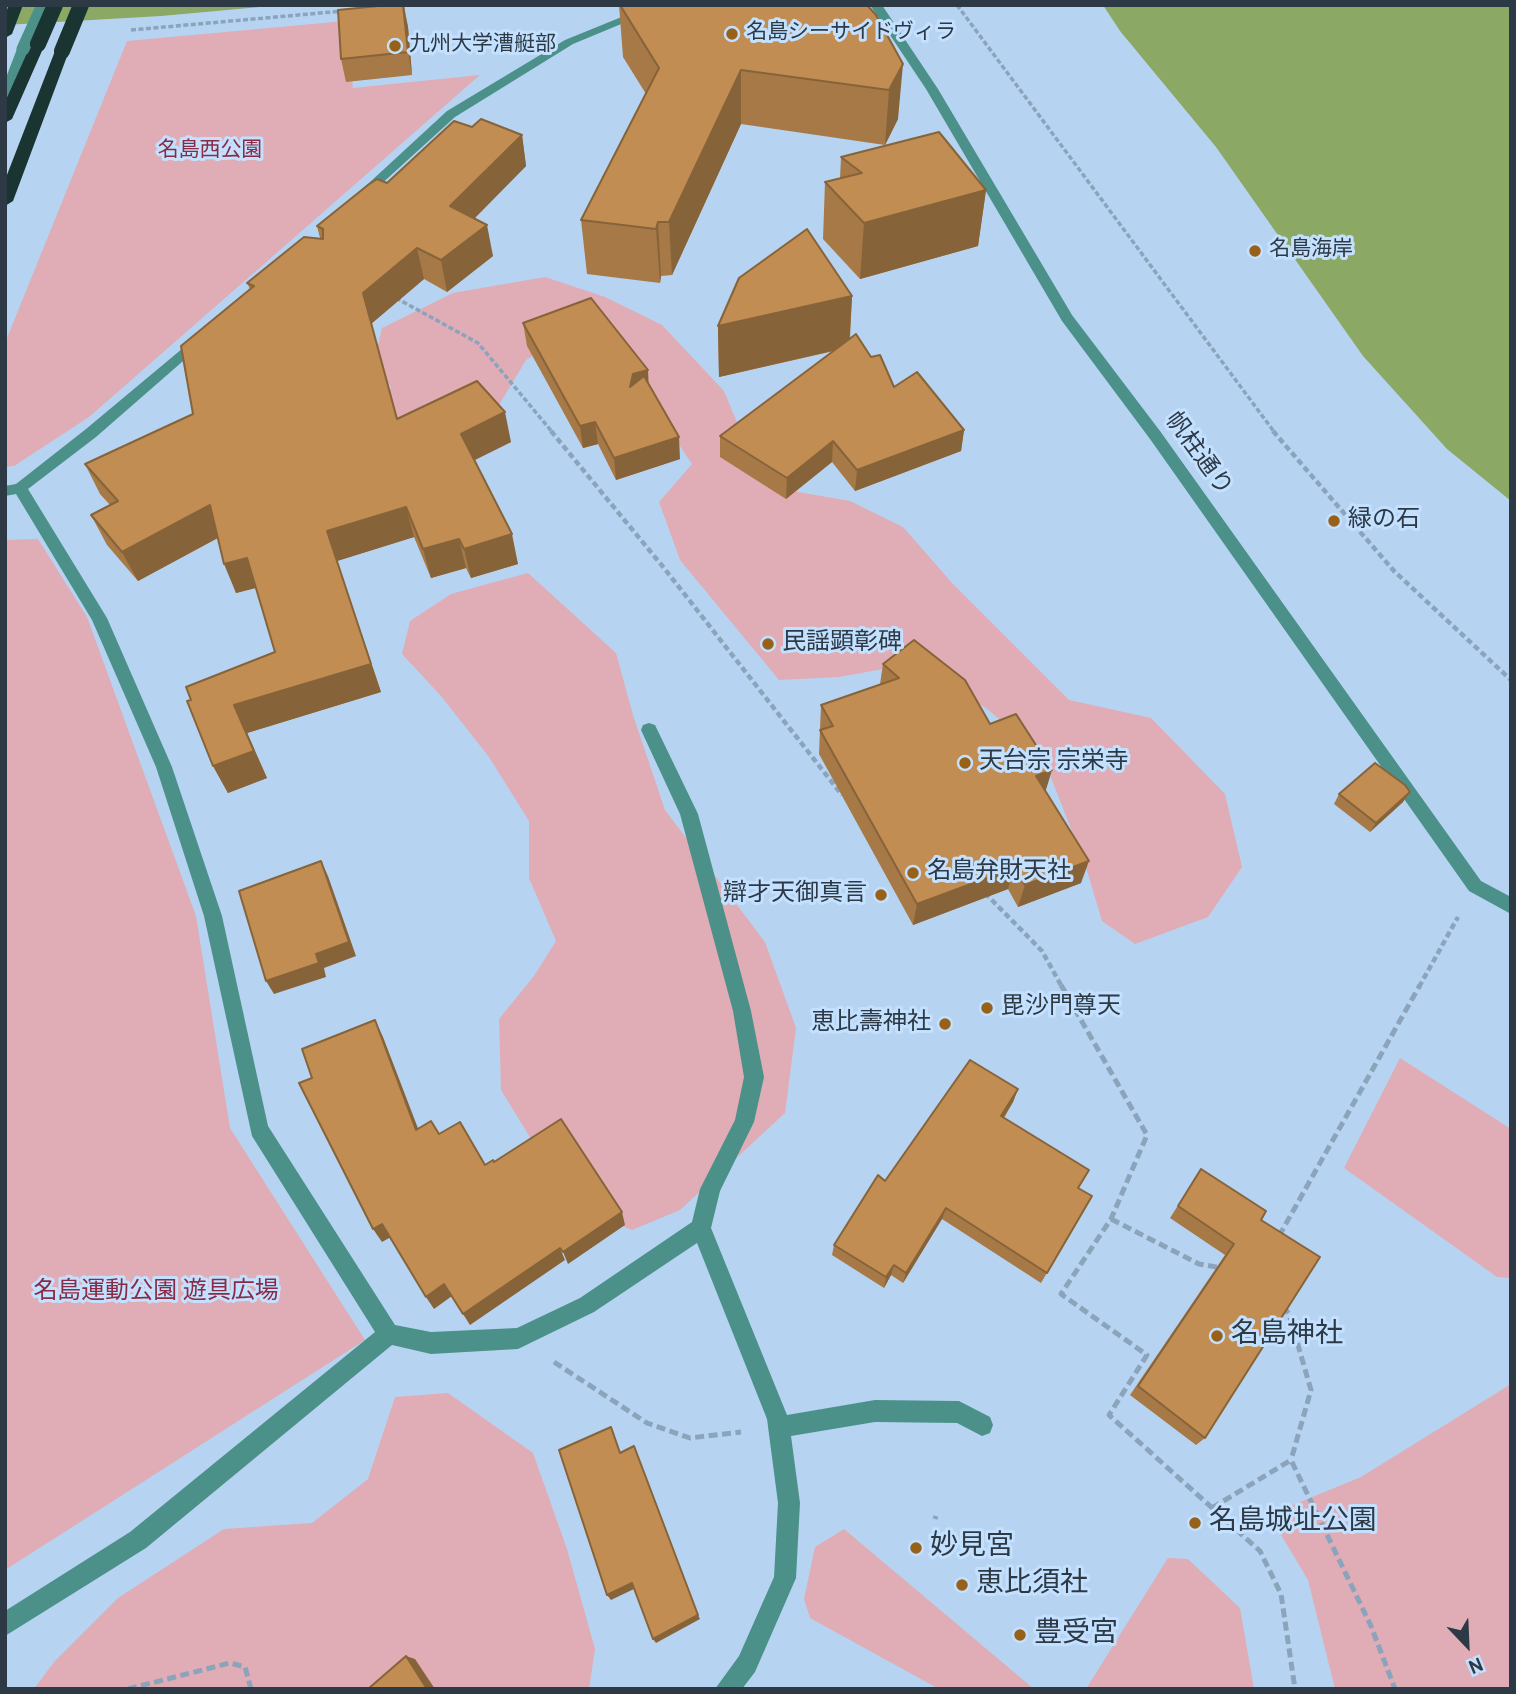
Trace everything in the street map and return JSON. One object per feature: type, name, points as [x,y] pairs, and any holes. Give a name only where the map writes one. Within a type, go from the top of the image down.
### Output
[{"type":"highway","points":[[5,34],[16,5]]},
{"type":"highway","points":[[5,119],[55,5]]},
{"type":"highway","points":[[5,201],[81,5]]},
{"type":"street","points":[[5,96],[43,5]]},
{"type":"street","points":[[348,208],[450,114],[569,42],[662,5]]},
{"type":"street","name":"帆柱通り","points":[[876,5],[932,89],[1067,318],[1155,435],[1475,886],[1511,906]]},
{"type":"street","points":[[215,326],[91,433],[13,490],[99,618],[164,767],[213,916],[259,1129],[388,1334],[431,1343],[518,1338],[587,1305],[701,1228]]},
{"type":"street","points":[[649,730],[689,814],[741,1011],[754,1077],[744,1122],[710,1189],[701,1228],[779,1427],[789,1503],[785,1578],[747,1664],[727,1689]]},
{"type":"street","points":[[5,1625],[138,1540],[388,1334]]},
{"type":"street","points":[[779,1427],[875,1411],[959,1412],[982,1425]]},
{"type":"path","points":[[957,5],[1264,421],[1394,571],[1511,680]]},
{"type":"path","points":[[131,30],[351,10]]},
{"type":"path","points":[[384,293],[420,309],[478,343],[664,568],[845,797]]},
{"type":"path","points":[[984,892],[1042,951],[1147,1135],[1111,1219],[1061,1294],[1147,1355],[1108,1415],[1260,1551],[1281,1594],[1295,1689]]},
{"type":"path","points":[[1275,1244],[1464,907]]},
{"type":"path","points":[[1111,1219],[1199,1264],[1234,1271]]},
{"type":"path","points":[[1281,1304],[1289,1314],[1311,1390],[1291,1460],[1371,1626],[1395,1689]]},
{"type":"path","points":[[518,1338],[647,1423],[690,1438],[779,1427]]},
{"type":"path","points":[[1212,1508],[1291,1460]]},
{"type":"path","points":[[128,1689],[230,1663],[245,1667],[251,1689]]},
{"type":"green space","name":"名島西公園","points":[[345,21],[353,88],[480,75],[89,417],[14,466],[5,467],[5,343],[127,41]]},
{"type":"green space","points":[[545,277],[605,297],[662,325],[724,391],[750,454],[792,491],[850,501],[903,527],[953,584],[1069,700],[1151,718],[1225,794],[1242,867],[1208,917],[1135,944],[1102,921],[1085,864],[1042,755],[986,708],[905,665],[839,677],[779,680],[680,560],[659,502],[692,464],[655,409],[567,335],[526,360],[493,415],[374,424],[391,387],[374,363],[382,328],[453,293]]},
{"type":"green space","name":"名島運動公園 遊具広場","points":[[38,539],[87,617],[196,916],[230,1128],[365,1340],[5,1570],[5,540]]},
{"type":"green space","points":[[528,573],[616,653],[633,715],[665,810],[765,942],[796,1028],[785,1113],[680,1210],[632,1230],[571,1204],[501,1090],[499,1019],[534,976],[556,941],[529,878],[529,821],[489,757],[441,696],[402,654],[410,621],[451,594]]},
{"type":"green space","points":[[1400,1058],[1511,1129],[1511,1278],[1497,1277],[1344,1168]]},
{"type":"green space","points":[[1511,1384],[1511,1689],[1335,1689],[1308,1580],[1280,1533],[1288,1507],[1361,1477]]},
{"type":"green space","points":[[448,1393],[533,1453],[567,1549],[595,1649],[589,1689],[34,1689],[54,1662],[118,1598],[224,1529],[312,1523],[368,1479],[395,1397]]},
{"type":"green space","points":[[844,1529],[1034,1689],[939,1689],[810,1618],[804,1599],[815,1547]]},
{"type":"green space","points":[[1168,1558],[1188,1559],[1240,1608],[1254,1689],[1086,1689]]},
{"type":"shaded area","points":[[5,5],[282,5],[161,16],[5,25]]},
{"type":"shaded area","points":[[1103,5],[1511,5],[1511,501],[1447,449],[1363,356],[1216,147],[1120,31]]},
{"type":"building","points":[[403,5],[408,52],[341,59],[338,10]]},
{"type":"building","points":[[620,5],[867,5],[876,15],[903,64],[889,90],[741,70],[669,222],[658,222],[656,229],[581,220],[659,68]]},
{"type":"building","points":[[481,119],[522,135],[450,206],[487,225],[441,260],[417,248],[363,293],[397,419],[477,381],[505,412],[461,434],[512,534],[464,549],[459,539],[423,549],[406,507],[327,531],[371,664],[234,705],[254,751],[213,766],[187,701],[191,700],[186,687],[275,652],[247,558],[224,564],[210,505],[122,552],[91,515],[118,501],[85,464],[193,414],[181,346],[254,286],[247,283],[304,237],[323,239],[323,229],[317,226],[368,185],[377,179],[387,183],[454,121],[472,127]]},
{"type":"building","points":[[939,132],[986,190],[864,223],[825,182],[862,173],[841,157]]},
{"type":"building","points":[[807,229],[852,296],[718,326],[739,278]]},
{"type":"building","points":[[591,298],[648,370],[633,374],[630,387],[644,376],[679,437],[614,458],[595,422],[580,426],[523,323]]},
{"type":"building","points":[[856,334],[871,357],[880,355],[894,387],[917,372],[964,430],[857,470],[833,441],[787,478],[720,436]]},
{"type":"building","points":[[914,640],[965,680],[990,724],[1016,714],[1052,770],[1036,776],[1089,861],[1025,885],[1014,868],[917,904],[820,730],[833,726],[821,705],[899,678],[883,664]]},
{"type":"building","points":[[1375,763],[1405,785],[1410,792],[1376,823],[1339,794]]},
{"type":"building","points":[[321,861],[349,942],[316,954],[319,963],[266,981],[239,891]]},
{"type":"building","points":[[375,1020],[416,1130],[431,1121],[439,1134],[460,1122],[485,1165],[561,1119],[622,1212],[563,1252],[560,1248],[463,1314],[444,1284],[426,1297],[382,1224],[373,1229],[299,1083],[312,1078],[302,1049]]},
{"type":"building","points":[[970,1060],[1018,1089],[1001,1116],[1089,1170],[1078,1188],[1092,1196],[1047,1273],[946,1208],[906,1273],[894,1265],[886,1277],[834,1245],[878,1175],[885,1181]]},
{"type":"building","points":[[1201,1169],[1266,1211],[1261,1220],[1320,1257],[1205,1438],[1138,1386],[1234,1244],[1178,1206]]},
{"type":"building","points":[[611,1427],[620,1453],[634,1446],[698,1615],[653,1639],[632,1583],[607,1595],[559,1450]]},
{"type":"building","points":[[406,1656],[427,1689],[368,1689]]},
{"type":"place","name":"名島シーサイドヴィラ","points":[[732,34]]},
{"type":"place","name":"九州大学漕艇部","points":[[395,46]]},
{"type":"place","name":"名島海岸","points":[[1255,251]]},
{"type":"place","name":"緑の石","points":[[1334,521]]},
{"type":"place","name":"民謡顕彰碑","points":[[768,644]]},
{"type":"place","name":"天台宗 宗栄寺","points":[[965,763]]},
{"type":"place","name":"名島弁財天社","points":[[913,873]]},
{"type":"place","name":"辯才天御真言","points":[[881,895]]},
{"type":"place","name":"毘沙門尊天","points":[[987,1008]]},
{"type":"place","name":"恵比壽神社","points":[[945,1024]]},
{"type":"place","name":"名島神社","points":[[1217,1336]]},
{"type":"place","name":"名島城址公園","points":[[1195,1523]]},
{"type":"place","name":"妙見宮","points":[[916,1548]]},
{"type":"place","name":"恵比須社","points":[[962,1585]]},
{"type":"place","name":"豊受宮","points":[[1020,1635]]}]
